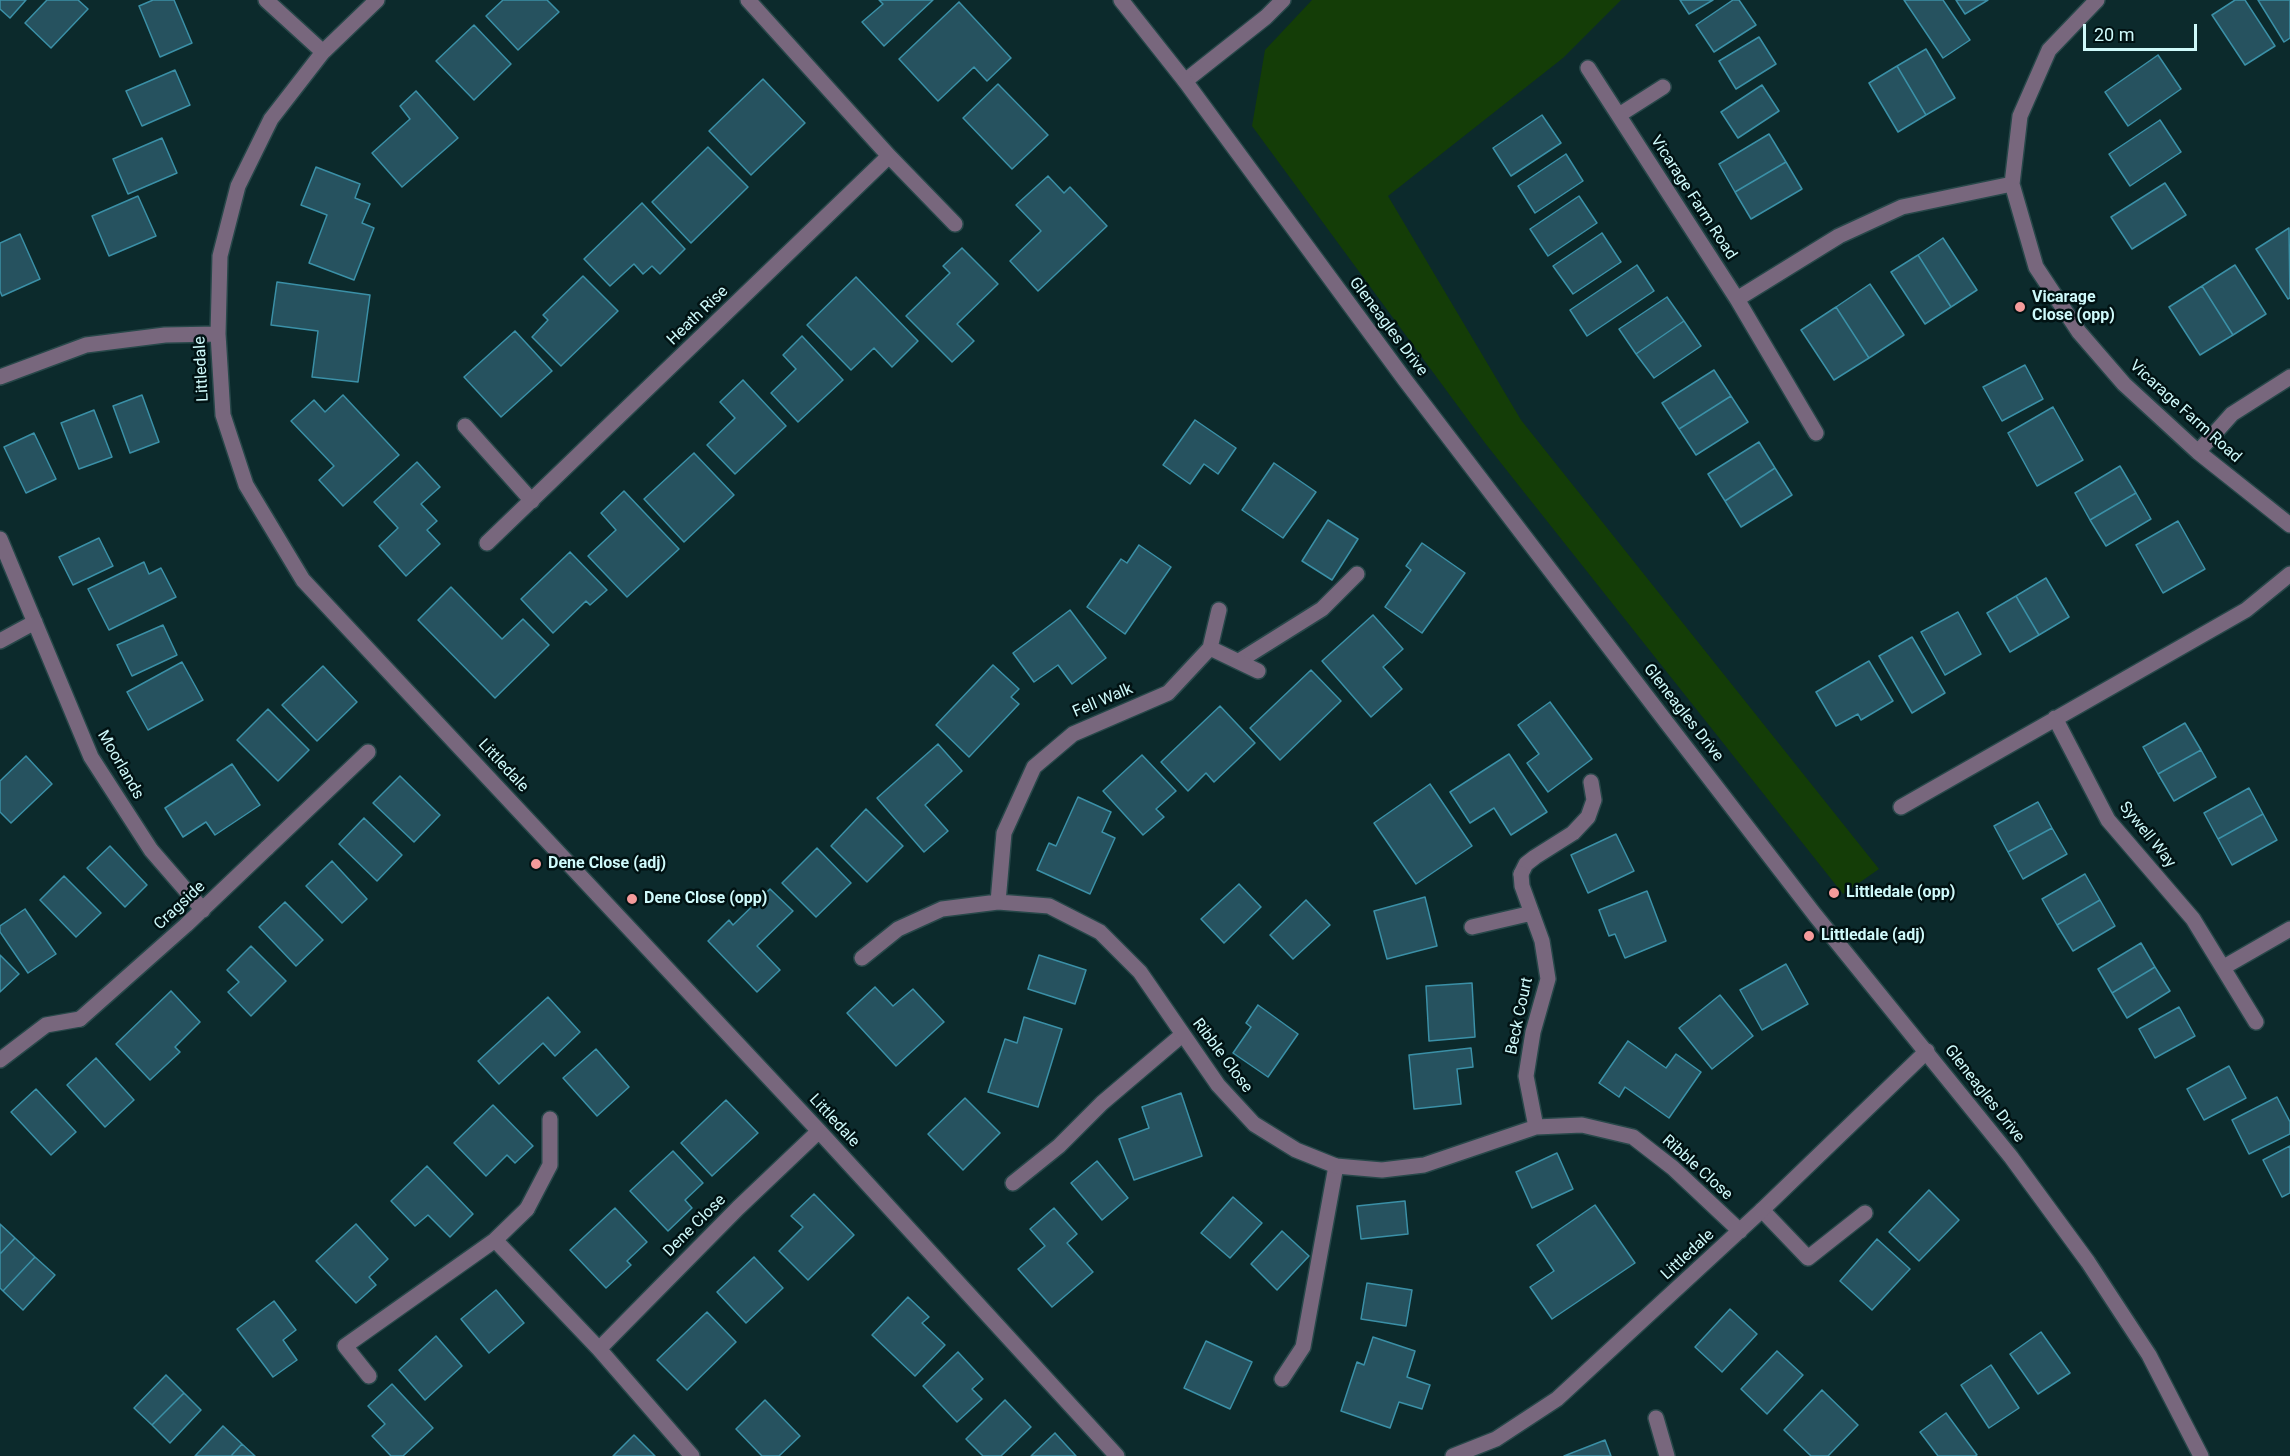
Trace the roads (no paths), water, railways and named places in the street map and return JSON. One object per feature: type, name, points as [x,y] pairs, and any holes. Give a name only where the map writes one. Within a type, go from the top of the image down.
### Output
[{"type":"street","points":[[266,0],[323,52]]},
{"type":"street","name":"Littledale","points":[[378,0],[323,52],[271,119],[237,186],[220,256],[218,334],[223,415],[246,485],[303,580],[819,1131],[1117,1456]]},
{"type":"street","points":[[748,0],[889,156],[955,224]]},
{"type":"street","name":"Gleneagles Drive","points":[[1121,0],[1185,81],[1405,380],[1815,915],[2011,1157],[2088,1262],[2149,1355],[2201,1456]]},
{"type":"street","points":[[1185,81],[1266,17],[1283,0]]},
{"type":"street","name":"Vicarage Farm Road","points":[[2097,0],[2049,50],[2020,116],[2012,184],[2036,267],[2079,332],[2124,384],[2198,452],[2290,525]]},
{"type":"street","name":"Vicarage Farm Road","points":[[1588,68],[1737,299],[1816,433]]},
{"type":"street","points":[[1619,115],[1663,87]]},
{"type":"street","name":"Heath Rise","points":[[487,543],[889,156]]},
{"type":"street","points":[[1737,299],[1839,236],[1902,207],[2012,184]]},
{"type":"street","points":[[0,377],[86,345],[165,335],[218,334]]},
{"type":"street","points":[[2198,452],[2232,414],[2290,376]]},
{"type":"street","points":[[465,426],[532,501]]},
{"type":"street","name":"Moorlands","points":[[0,539],[91,757],[151,850],[202,910]]},
{"type":"street","points":[[1239,661],[1322,609],[1357,574]]},
{"type":"street","points":[[1901,807],[2246,610],[2290,574]]},
{"type":"street","name":"Fell Walk","points":[[998,902],[1004,833],[1034,767],[1073,734],[1168,693],[1210,648],[1219,610]]},
{"type":"street","points":[[0,641],[35,622]]},
{"type":"street","points":[[1210,648],[1258,671]]},
{"type":"street","name":"Sywell Way","points":[[2055,718],[2108,820],[2193,918],[2256,1022]]},
{"type":"street","name":"Cragside","points":[[0,1060],[46,1025],[80,1019],[202,910],[368,752]]},
{"type":"street","name":"Beck Court","points":[[1536,1127],[1526,1076],[1533,1032],[1548,979],[1542,941],[1522,886],[1521,874],[1526,864],[1535,856],[1573,833],[1588,817],[1594,800],[1591,782]]},
{"type":"street","name":"Ribble Close","points":[[862,958],[898,929],[942,909],[998,902],[1049,906],[1100,932],[1140,972],[1218,1085],[1254,1124],[1296,1150],[1336,1166],[1382,1170],[1424,1166],[1536,1127],[1582,1125],[1633,1137],[1673,1168],[1740,1231]]},
{"type":"street","points":[[1472,927],[1532,913]]},
{"type":"street","points":[[2224,967],[2290,929]]},
{"type":"street","points":[[1013,1182],[1059,1146],[1102,1103],[1182,1035]]},
{"type":"street","name":"Littledale","points":[[1453,1456],[1496,1439],[1557,1400],[1740,1231],[1927,1051]]},
{"type":"street","points":[[369,1376],[345,1346],[495,1240],[526,1209],[550,1165],[550,1119]]},
{"type":"street","name":"Dene Close","points":[[598,1349],[738,1208],[819,1131]]},
{"type":"street","points":[[1282,1379],[1303,1347],[1336,1166]]},
{"type":"street","points":[[1762,1210],[1808,1258],[1865,1213]]},
{"type":"street","points":[[495,1240],[598,1349],[692,1456]]},
{"type":"street","points":[[1656,1418],[1667,1456]]},
{"type":"place","name":"Vicarage Close (opp)","points":[[2020,307]]},
{"type":"place","name":"Dene Close (adj)","points":[[536,864]]},
{"type":"place","name":"Littledale (opp)","points":[[1834,893]]},
{"type":"place","name":"Dene Close (opp)","points":[[632,899]]},
{"type":"place","name":"Littledale (adj)","points":[[1809,936]]}]
